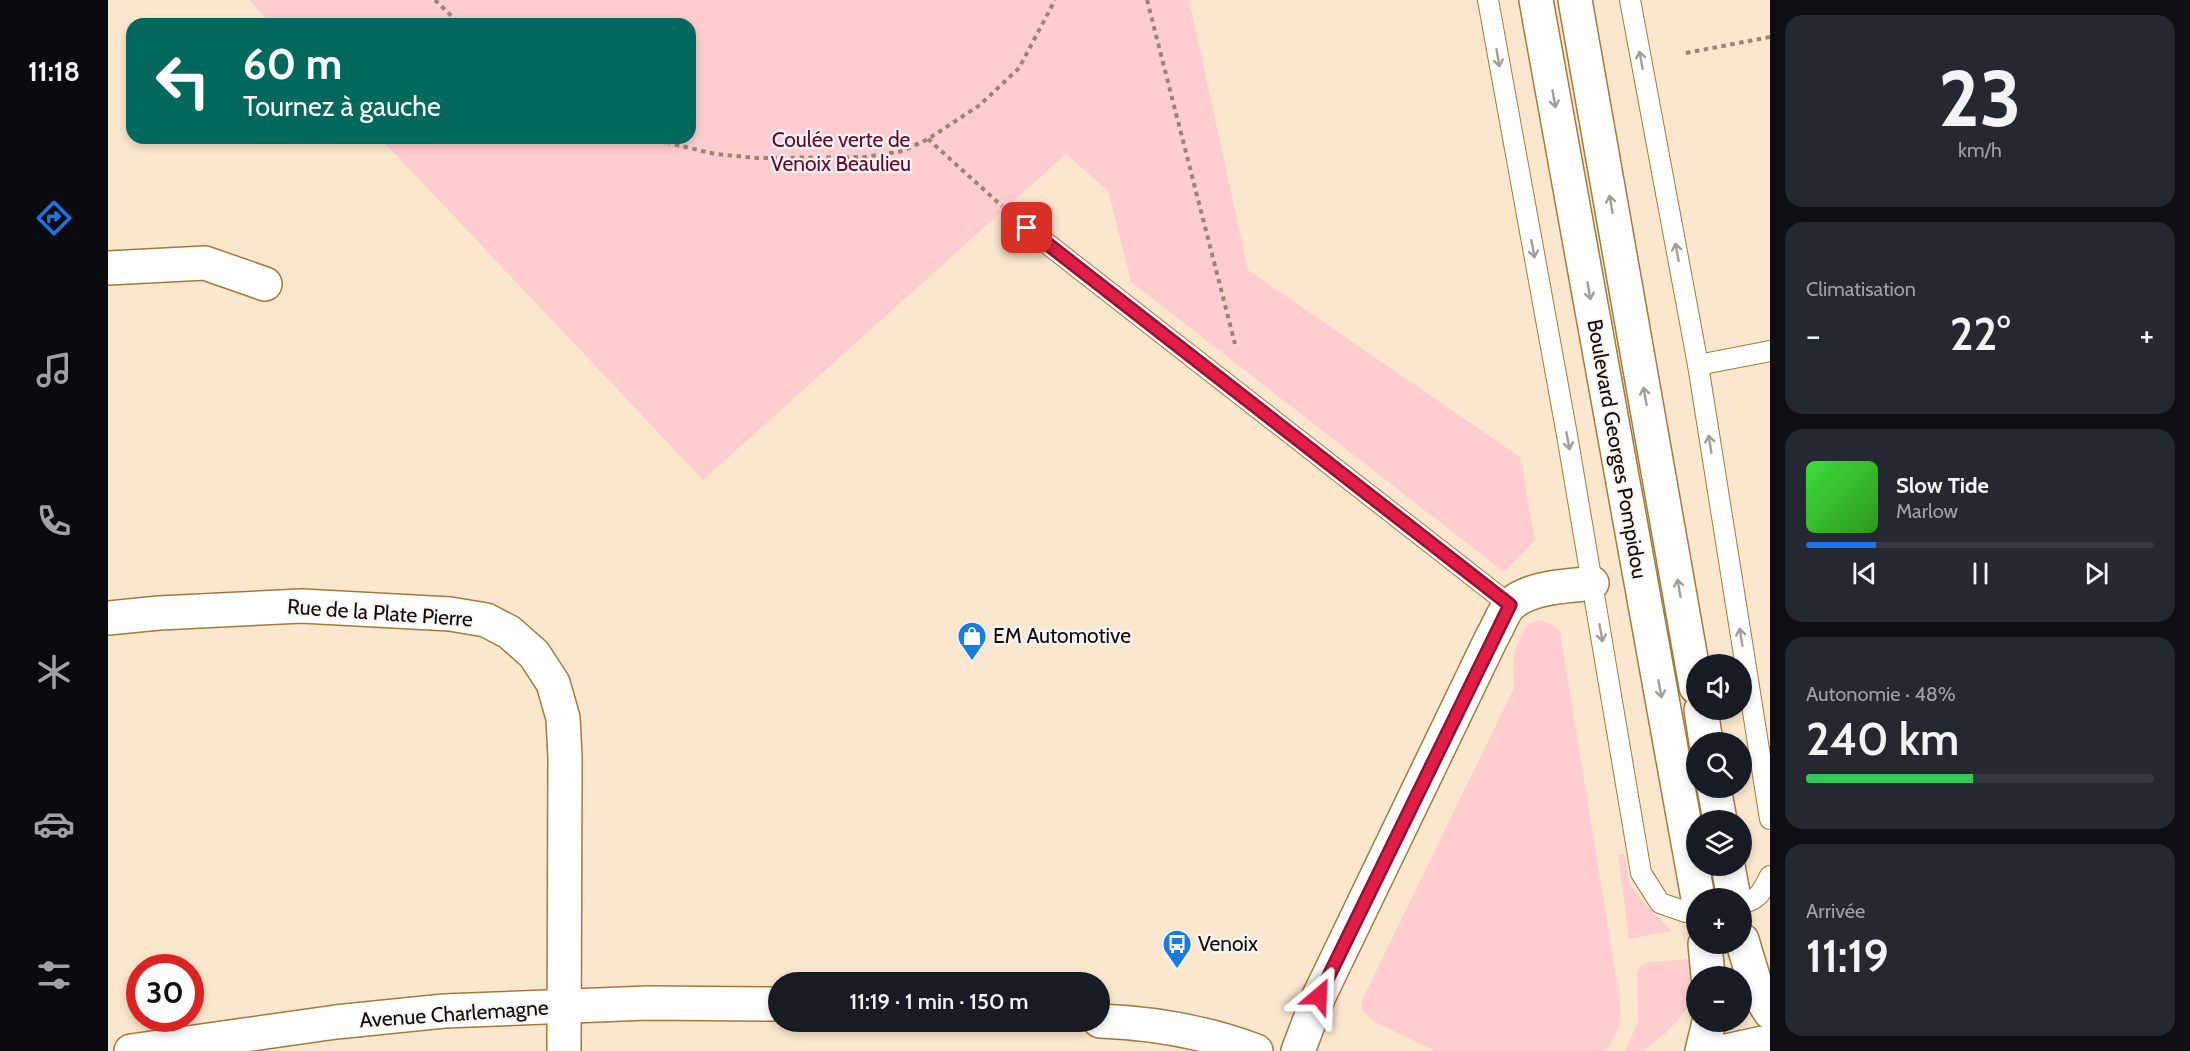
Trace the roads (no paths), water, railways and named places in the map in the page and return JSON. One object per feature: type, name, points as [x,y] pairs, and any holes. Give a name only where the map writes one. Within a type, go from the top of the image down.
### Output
[{"type":"street","name":"Boulevard Georges Pompidou","points":[[1536,0],[1696,888]]},
{"type":"street","name":"Boulevard Georges Pompidou","points":[[1575,0],[1690,654]]},
{"type":"street","points":[[108,268],[205,262],[265,284]]},
{"type":"street","points":[[1298,1051],[1319,996],[1510,605],[1530,594],[1557,587],[1592,583]]},
{"type":"street","name":"Rue de la Plate Pierre","points":[[108,618],[159,613],[302,606],[450,614],[486,620],[509,632],[534,654],[553,683],[563,718],[565,768],[564,1051]]},
{"type":"street","points":[[1746,954],[1758,993],[1770,1012]]},
{"type":"street","name":"Avenue Charlemagne","points":[[131,1051],[336,1022],[433,1012],[659,1003],[768,1004]]},
{"type":"street","points":[[1110,1022],[1158,1026],[1204,1035],[1256,1051]]},
{"type":"street","points":[[1702,1051],[1707,1032]]},
{"type":"street","points":[[1726,1051],[1763,1043],[1770,1044]]},
{"type":"lane","points":[[1488,0],[1641,873],[1660,903],[1686,912]]},
{"type":"lane","points":[[1630,0],[1698,365],[1770,819]]},
{"type":"lane","points":[[1027,228],[1510,605]]},
{"type":"lane","points":[[1698,365],[1770,351]]},
{"type":"lane","points":[[1752,901],[1762,891],[1770,876]]},
{"type":"place","name":"EM Automotive","points":[[972,662]]},
{"type":"place","name":"Venoix","points":[[1177,970]]},
{"type":"park label","name":"Coulée verte de Venoix Beaulieu","points":[[841,152]]}]
